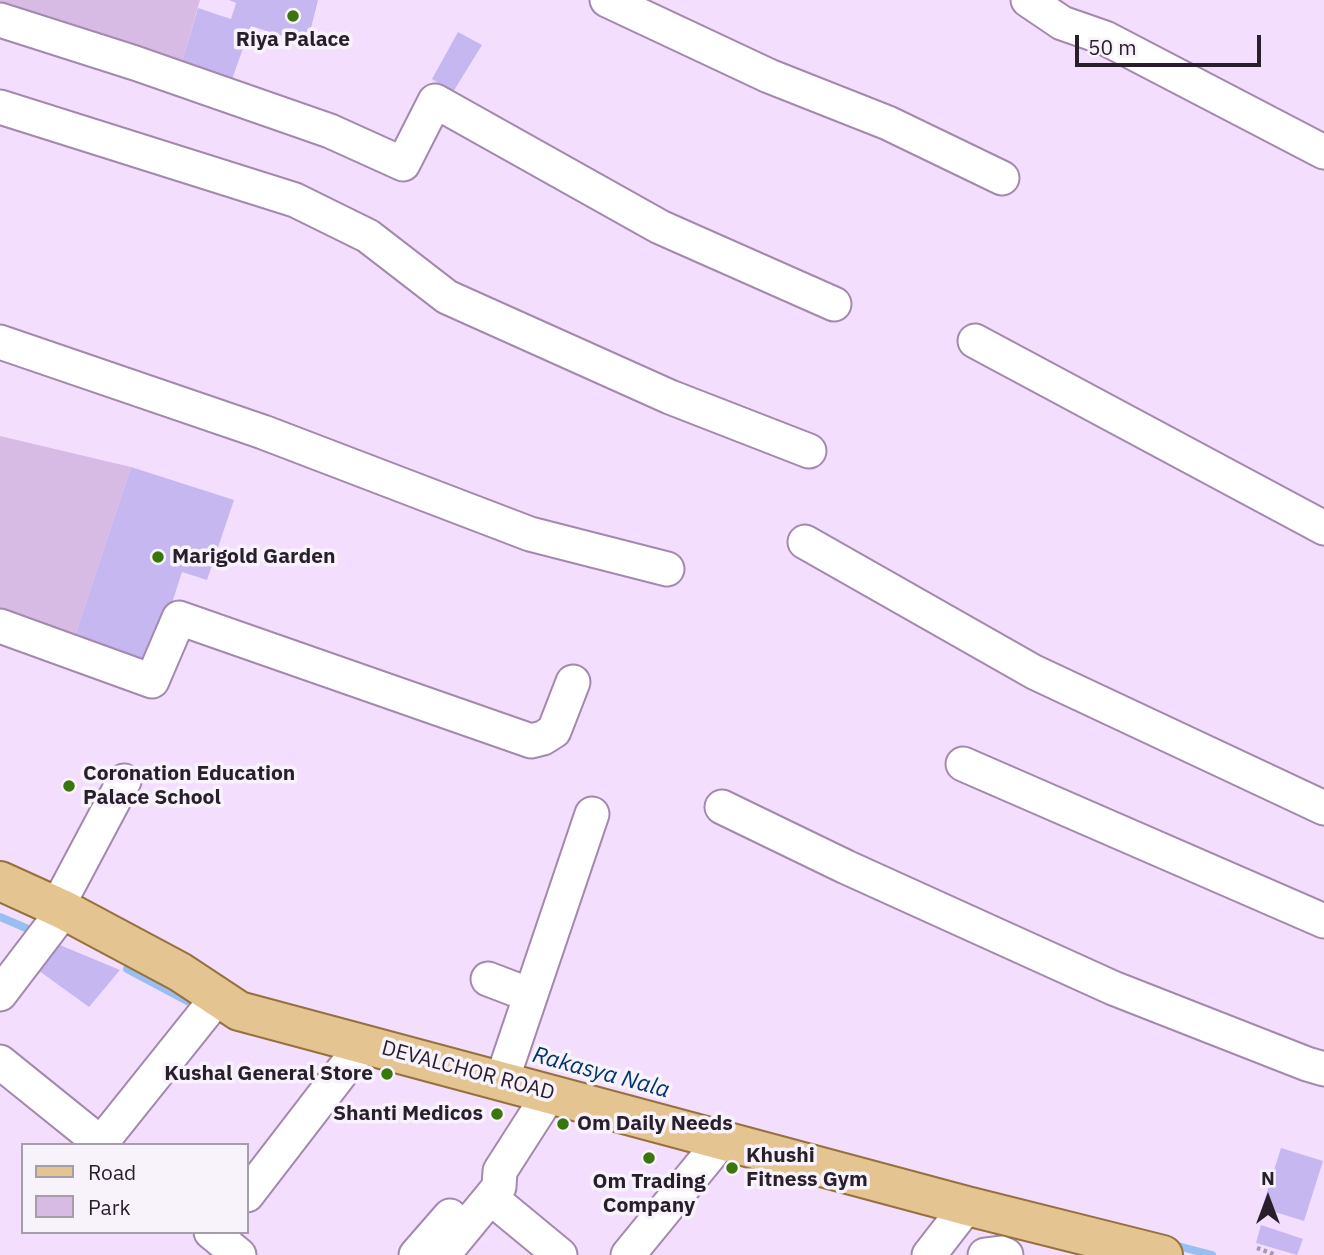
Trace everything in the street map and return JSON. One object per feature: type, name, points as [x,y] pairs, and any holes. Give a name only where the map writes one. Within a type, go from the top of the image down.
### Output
[{"type":"main road","name":"DEVALCHOR ROAD","points":[[0,881],[180,972],[239,1011],[364,1044],[505,1068],[550,1093],[967,1206],[1163,1255]]},
{"type":"street","points":[[607,0],[769,76],[888,123],[1002,178]]},
{"type":"street","points":[[1028,0],[1062,23],[1105,38],[1324,152]]},
{"type":"street","points":[[0,20],[135,62],[330,131],[403,164],[435,101],[660,227],[834,304]]},
{"type":"street","points":[[0,107],[295,200],[369,236],[447,297],[670,397],[809,451]]},
{"type":"street","points":[[975,341],[1324,528]]},
{"type":"street","points":[[0,342],[264,432],[530,534],[667,569]]},
{"type":"street","points":[[805,542],[1034,673],[1324,808]]},
{"type":"street","points":[[0,626],[152,681],[179,618],[531,741],[554,731],[573,682]]},
{"type":"street","points":[[963,764],[1324,921]]},
{"type":"street","points":[[0,994],[60,909],[124,781]]},
{"type":"street","points":[[722,807],[1113,988],[1307,1065],[1324,1069]]},
{"type":"street","points":[[505,1068],[592,814]]},
{"type":"street","points":[[488,979],[530,995]]},
{"type":"street","points":[[103,1143],[217,998]]},
{"type":"street","points":[[248,1194],[364,1044]]},
{"type":"street","points":[[0,1062],[101,1143]]},
{"type":"street","points":[[443,1255],[495,1184],[550,1093]]},
{"type":"street","points":[[628,1255],[722,1140]]},
{"type":"street","points":[[416,1255],[491,1172],[495,1184],[560,1255]]},
{"type":"street","points":[[929,1255],[967,1206]]},
{"type":"street","points":[[985,1255],[1006,1255]]},
{"type":"path","points":[[1257,1248],[1276,1255]]},
{"type":"green space","points":[[0,0],[200,0],[181,65],[0,7]]},
{"type":"green space","points":[[0,436],[131,467],[74,639],[0,613]]},
{"type":"building","points":[[229,0],[318,0],[307,44],[251,26],[231,82],[181,65],[198,8],[231,19],[236,3]]},
{"type":"building","points":[[458,32],[482,45],[453,92],[432,79]]},
{"type":"building","name":"Marigold Garden","points":[[131,467],[234,500],[207,580],[182,572],[152,665],[74,639]]},
{"type":"building","points":[[55,943],[120,970],[89,1007],[35,968]]},
{"type":"building","points":[[1281,1148],[1323,1161],[1304,1221],[1262,1208]]},
{"type":"building","points":[[1261,1225],[1303,1239],[1297,1255],[1256,1243]]},
{"type":"waterway","name":"Rakasya Nala","points":[[0,917],[33,931]]},
{"type":"waterway","name":"Rakasya Nala","points":[[127,969],[189,1002]]},
{"type":"waterway","name":"Rakasya Nala","points":[[1170,1244],[1212,1255]]},
{"type":"place","name":"Riya Palace","points":[[293,16]]},
{"type":"place","name":"Marigold Garden","points":[[158,557]]},
{"type":"place","name":"Coronation Education Palace School","points":[[69,786]]},
{"type":"place","name":"Kushal General Store","points":[[387,1074]]},
{"type":"place","name":"Shanti Medicos","points":[[497,1114]]},
{"type":"place","name":"Om Daily Needs","points":[[563,1124]]},
{"type":"place","name":"Om Trading Company","points":[[649,1158]]},
{"type":"place","name":"Khushi Fitness Gym","points":[[732,1168]]}]
